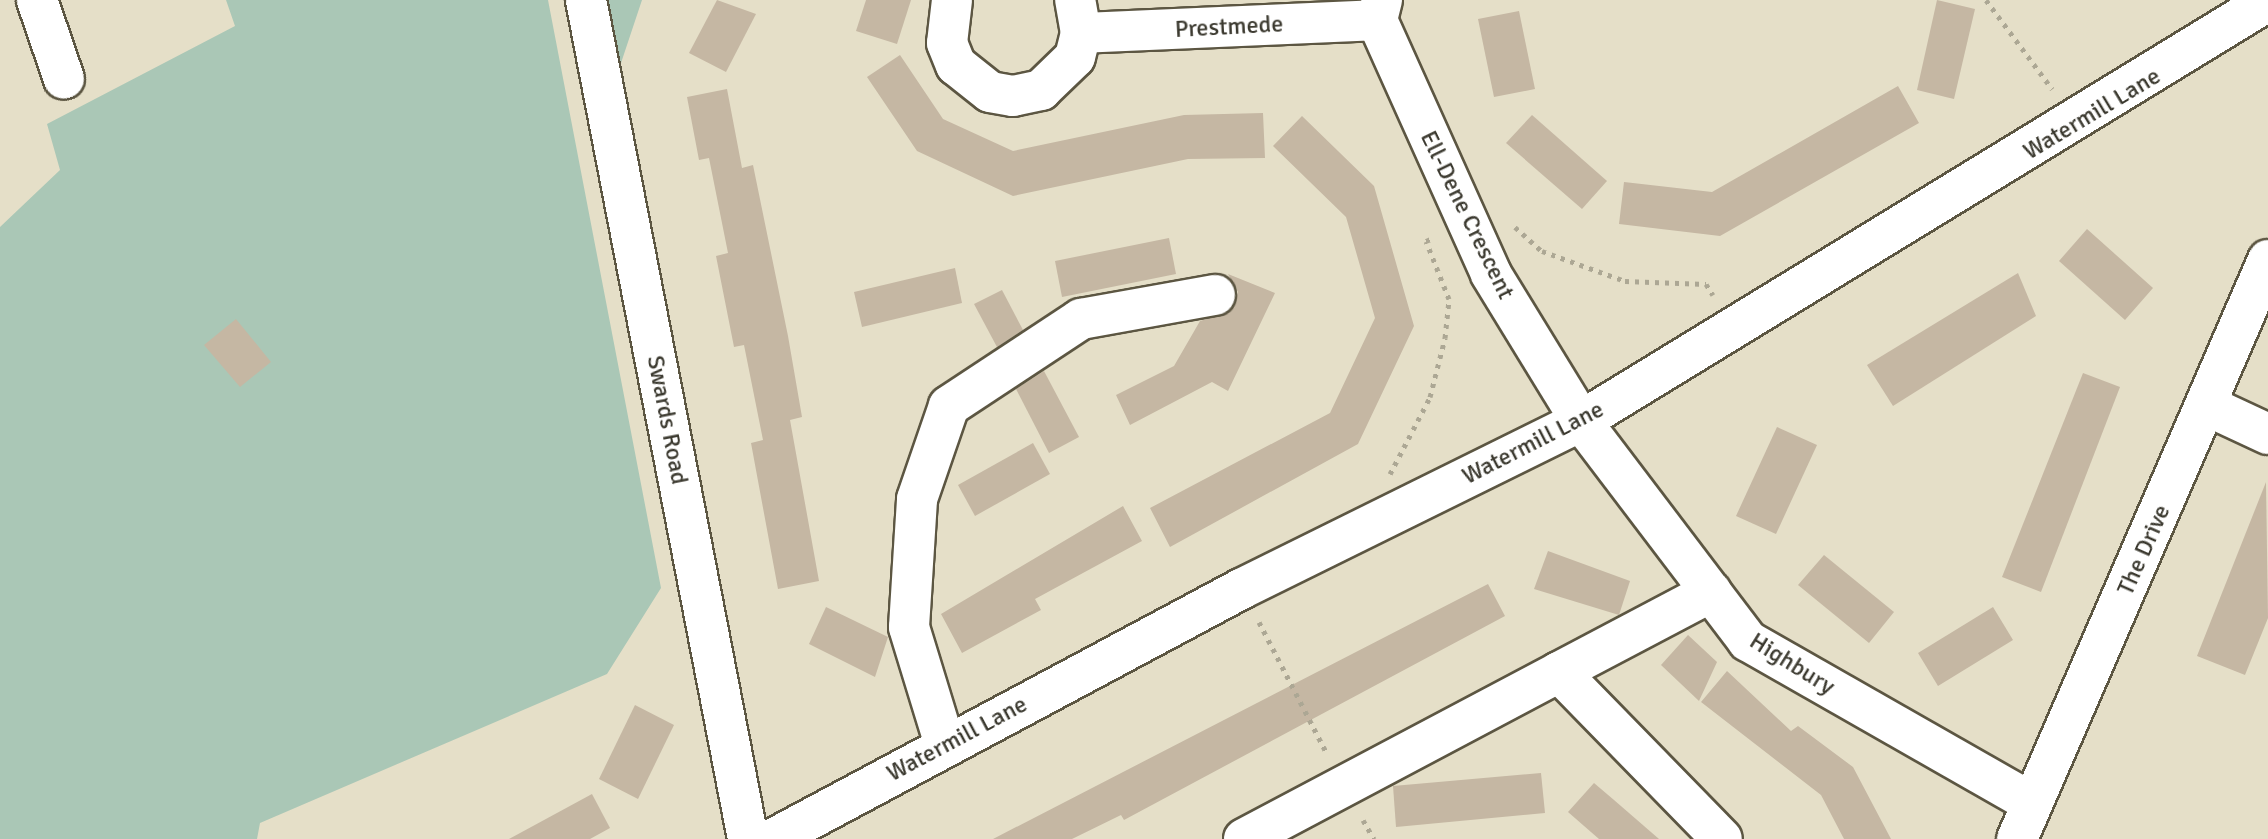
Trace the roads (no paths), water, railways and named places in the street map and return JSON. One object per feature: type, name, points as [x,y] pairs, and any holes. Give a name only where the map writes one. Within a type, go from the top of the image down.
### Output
[{"type":"street","points":[[37,0],[64,79]]},
{"type":"street","name":"Swards Road","points":[[586,0],[748,839]]},
{"type":"street","name":"Prestmede","points":[[952,0],[947,43],[956,65],[990,92],[1041,90],[1075,57],[1078,17],[1380,10]]},
{"type":"street","name":"Ell-Dene Crescent","points":[[1380,10],[1466,222],[1581,421]]},
{"type":"street","name":"Watermill Lane","points":[[773,839],[1241,589],[1581,421],[2077,123],[2263,18]]},
{"type":"street","name":"The Drive","points":[[2017,839],[2208,406],[2268,260]]},
{"type":"street","points":[[945,745],[909,627],[917,499],[949,406],[1081,319],[1215,295]]},
{"type":"street","points":[[2208,406],[2268,434]]},
{"type":"street","name":"Highbury","points":[[1581,421],[1748,641],[2032,803]]},
{"type":"street","points":[[1244,839],[1711,592]]},
{"type":"street","points":[[1559,672],[1722,839]]}]
